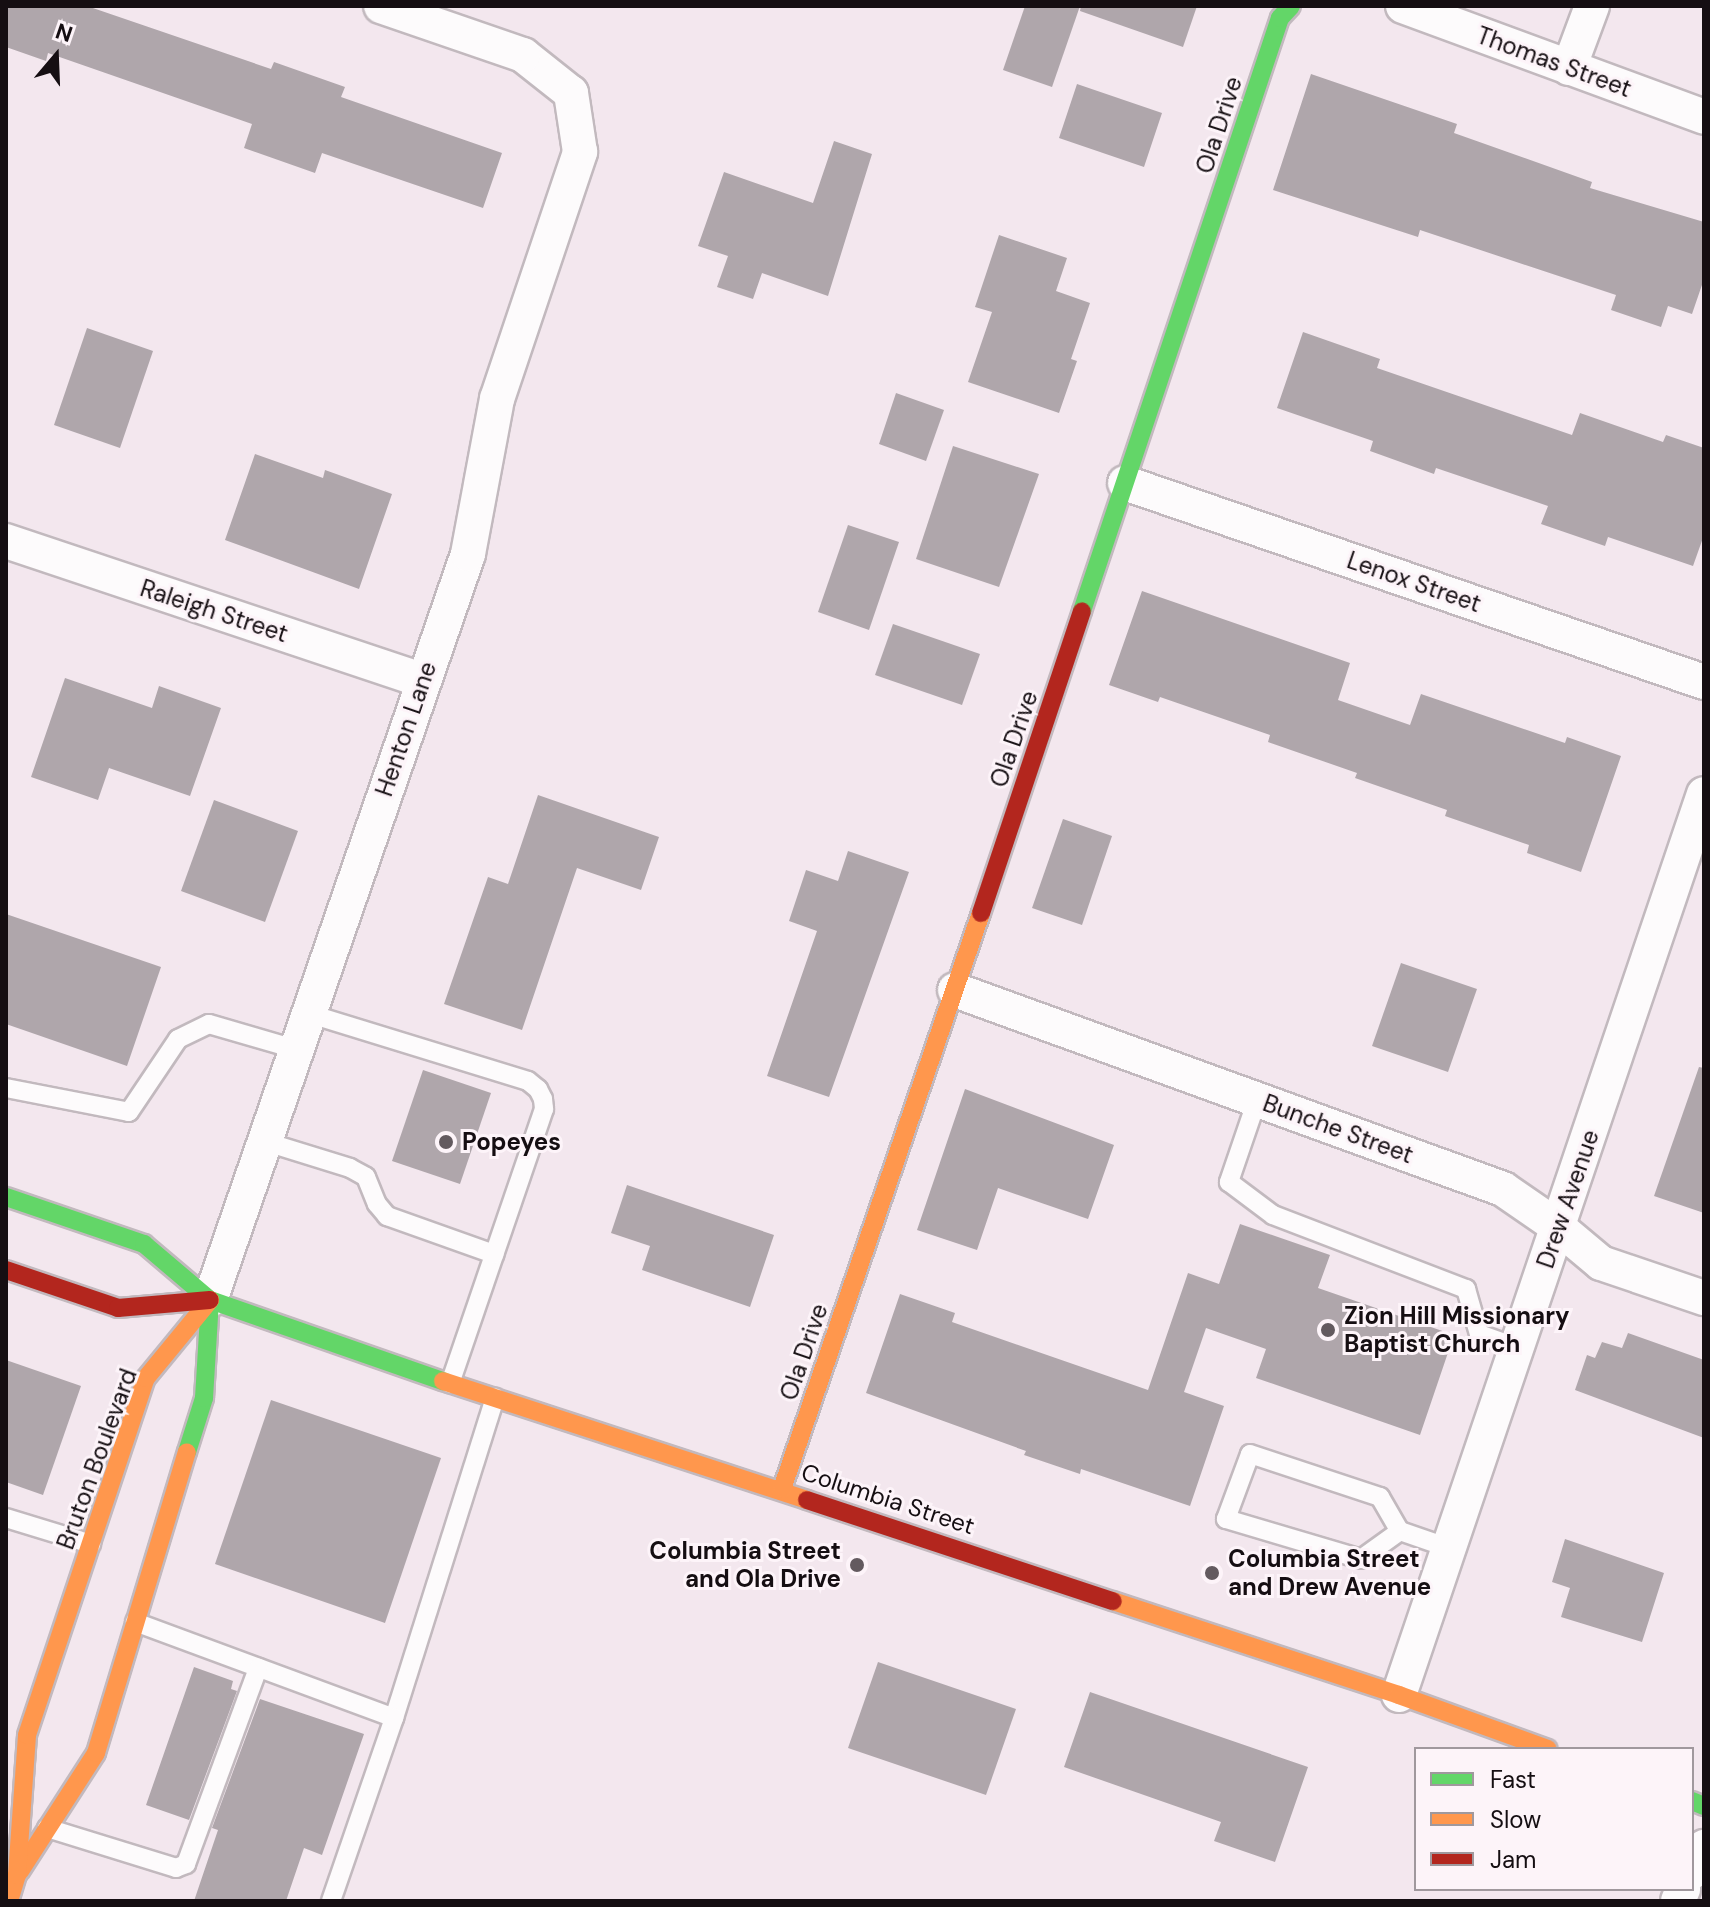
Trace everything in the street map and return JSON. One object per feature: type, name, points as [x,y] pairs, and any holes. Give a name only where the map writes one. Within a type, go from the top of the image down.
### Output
[{"type":"street","name":"Henton Lane","points":[[210,1300],[468,554],[497,399],[580,152],[571,93],[523,55],[381,6]]},
{"type":"street","name":"Ola Drive","points":[[782,1489],[955,990],[1280,18],[1291,6]]},
{"type":"street","name":"Thomas Street","points":[[1403,6],[1704,117]]},
{"type":"street","points":[[1569,68],[1592,6]]},
{"type":"street","name":"Lenox Street","points":[[1125,483],[1704,682]]},
{"type":"street","name":"Raleigh Street","points":[[6,541],[422,680]]},
{"type":"street","name":"Drew Avenue","points":[[1399,1695],[1704,794]]},
{"type":"street","name":"Bunche Street","points":[[955,990],[1503,1189],[1558,1227],[1601,1263],[1704,1298]]},
{"type":"street","name":"Columbia Street","points":[[6,1197],[144,1244],[210,1300],[495,1398],[782,1489],[1399,1695],[1542,1747]]},
{"type":"street","name":"Columbia Street","points":[[6,1270],[118,1308],[210,1300]]},
{"type":"street","name":"Bruton Boulevard","points":[[10,1882],[27,1735],[146,1378],[210,1300]]},
{"type":"street","name":"Bruton Boulevard","points":[[10,1882],[96,1753],[204,1398],[210,1300]]},
{"type":"street","points":[[1694,1868],[1704,1847]]},
{"type":"lane","points":[[307,1013],[528,1081],[538,1089],[544,1109],[450,1383]]},
{"type":"lane","points":[[6,1088],[129,1112],[178,1039],[209,1024],[295,1049]]},
{"type":"lane","points":[[1257,1100],[1229,1182],[1273,1215],[1466,1289],[1479,1334],[1518,1348]]},
{"type":"lane","points":[[263,1141],[350,1168],[366,1177],[377,1204],[387,1216],[494,1254]]},
{"type":"lane","points":[[331,1901],[394,1718],[495,1398]]},
{"type":"lane","points":[[1400,1531],[1361,1559],[1226,1519],[1250,1454],[1380,1497],[1400,1531],[1449,1548]]},
{"type":"lane","points":[[6,1518],[91,1544]]},
{"type":"lane","points":[[135,1622],[394,1718]]},
{"type":"lane","points":[[47,1828],[176,1868],[186,1864],[258,1668]]},
{"type":"building","points":[[6,6],[87,6],[271,69],[274,62],[345,87],[341,97],[502,153],[483,208],[322,153],[315,173],[244,148],[252,124],[48,53],[46,61],[6,47]]},
{"type":"building","points":[[1025,6],[1080,6],[1052,87],[1003,70]]},
{"type":"building","points":[[1081,6],[1197,6],[1183,47],[1080,11]]},
{"type":"building","points":[[1311,74],[1457,124],[1454,133],[1592,182],[1590,188],[1704,222],[1704,279],[1692,314],[1668,306],[1661,327],[1611,310],[1616,295],[1420,230],[1418,237],[1273,190]]},
{"type":"building","points":[[1077,84],[1162,113],[1144,167],[1059,138]]},
{"type":"building","points":[[834,141],[872,154],[828,296],[762,273],[753,299],[717,287],[728,256],[698,246],[724,172],[813,203]]},
{"type":"building","points":[[999,235],[1067,258],[1056,291],[1090,303],[1071,359],[1077,361],[1059,413],[968,382],[992,312],[975,307]]},
{"type":"building","points":[[87,328],[153,351],[120,448],[54,425]]},
{"type":"building","points":[[1303,332],[1380,359],[1377,368],[1572,435],[1580,413],[1663,442],[1666,435],[1704,448],[1704,535],[1693,566],[1608,537],[1605,546],[1541,524],[1548,506],[1436,468],[1434,474],[1370,451],[1373,441],[1277,408]]},
{"type":"building","points":[[896,393],[944,410],[926,461],[879,444]]},
{"type":"building","points":[[953,446],[1039,474],[999,587],[916,559]]},
{"type":"building","points":[[255,454],[323,478],[325,470],[392,494],[359,589],[225,540]]},
{"type":"building","points":[[848,525],[899,542],[869,630],[818,612]]},
{"type":"building","points":[[1142,591],[1350,663],[1338,700],[1410,725],[1421,694],[1565,743],[1567,737],[1621,756],[1581,872],[1527,853],[1529,845],[1445,816],[1447,810],[1355,778],[1357,773],[1268,742],[1270,735],[1160,697],[1158,702],[1109,685]]},
{"type":"building","points":[[893,624],[980,654],[962,705],[875,675]]},
{"type":"building","points":[[65,678],[152,708],[159,686],[221,708],[190,796],[109,768],[98,800],[31,777]]},
{"type":"building","points":[[538,795],[659,837],[641,890],[577,868],[522,1030],[444,1004],[488,877],[508,884]]},
{"type":"building","points":[[214,800],[298,831],[265,922],[181,891]]},
{"type":"building","points":[[1063,819],[1112,836],[1082,925],[1032,908]]},
{"type":"building","points":[[848,851],[909,872],[829,1097],[767,1076],[817,931],[789,921],[806,870],[838,881]]},
{"type":"building","points":[[6,914],[161,967],[127,1066],[6,1024]]},
{"type":"building","points":[[1401,963],[1477,989],[1448,1072],[1372,1046]]},
{"type":"building","points":[[1699,1067],[1704,1068],[1704,1213],[1654,1196]]},
{"type":"building","points":[[423,1070],[491,1093],[460,1184],[392,1161]]},
{"type":"building","points":[[965,1089],[1114,1145],[1088,1219],[998,1188],[977,1250],[917,1230]]},
{"type":"building","points":[[627,1185],[774,1235],[750,1307],[642,1270],[650,1246],[611,1233]]},
{"type":"building","points":[[1240,1224],[1330,1255],[1318,1288],[1454,1335],[1420,1435],[1256,1378],[1266,1349],[1206,1328],[1184,1392],[1224,1406],[1190,1506],[1081,1469],[1080,1474],[1024,1455],[1026,1451],[866,1393],[900,1294],[955,1313],[952,1322],[1148,1390],[1188,1273],[1219,1284]]},
{"type":"building","points":[[1628,1333],[1704,1360],[1704,1438],[1575,1390],[1587,1355],[1595,1358],[1602,1342],[1622,1348]]},
{"type":"building","points":[[6,1360],[81,1386],[43,1495],[6,1482]]},
{"type":"building","points":[[271,1400],[441,1458],[385,1623],[215,1564]]},
{"type":"building","points":[[1565,1539],[1664,1573],[1642,1642],[1561,1617],[1570,1588],[1552,1582]]},
{"type":"building","points":[[878,1662],[1016,1709],[986,1795],[848,1748]]},
{"type":"building","points":[[194,1667],[233,1681],[231,1689],[237,1691],[189,1820],[146,1805]]},
{"type":"building","points":[[1090,1692],[1308,1767],[1275,1862],[1214,1841],[1221,1822],[1064,1767]]},
{"type":"building","points":[[260,1699],[364,1734],[322,1855],[304,1848],[286,1901],[194,1901],[218,1830],[212,1828]]},
{"type":"traffic: fast","points":[[1082,611],[1280,18],[1291,6]]},
{"type":"traffic: fast","points":[[6,1197],[144,1244],[210,1300],[443,1381]]},
{"type":"traffic: fast","points":[[187,1452],[204,1398],[210,1300]]},
{"type":"traffic: fast","points":[[1694,1802],[1704,1806]]},
{"type":"traffic: slow","points":[[782,1489],[981,913]]},
{"type":"traffic: slow","points":[[9,1901],[17,1875],[27,1735],[146,1378],[210,1300]]},
{"type":"traffic: slow","points":[[443,1381],[807,1500]]},
{"type":"traffic: slow","points":[[20,1871],[96,1753],[187,1452]]},
{"type":"traffic: slow","points":[[1113,1601],[1399,1695],[1542,1747]]},
{"type":"traffic: jam","points":[[981,913],[1082,611]]},
{"type":"traffic: jam","points":[[6,1270],[118,1308],[210,1300]]},
{"type":"traffic: jam","points":[[807,1500],[1113,1601]]},
{"type":"place","name":"Popeyes","points":[[446,1142]]},
{"type":"place","name":"Zion Hill Missionary Baptist Church","points":[[1328,1330]]},
{"type":"place","name":"Columbia Street and Ola Drive","points":[[857,1565]]},
{"type":"place","name":"Columbia Street and Drew Avenue","points":[[1212,1573]]}]
